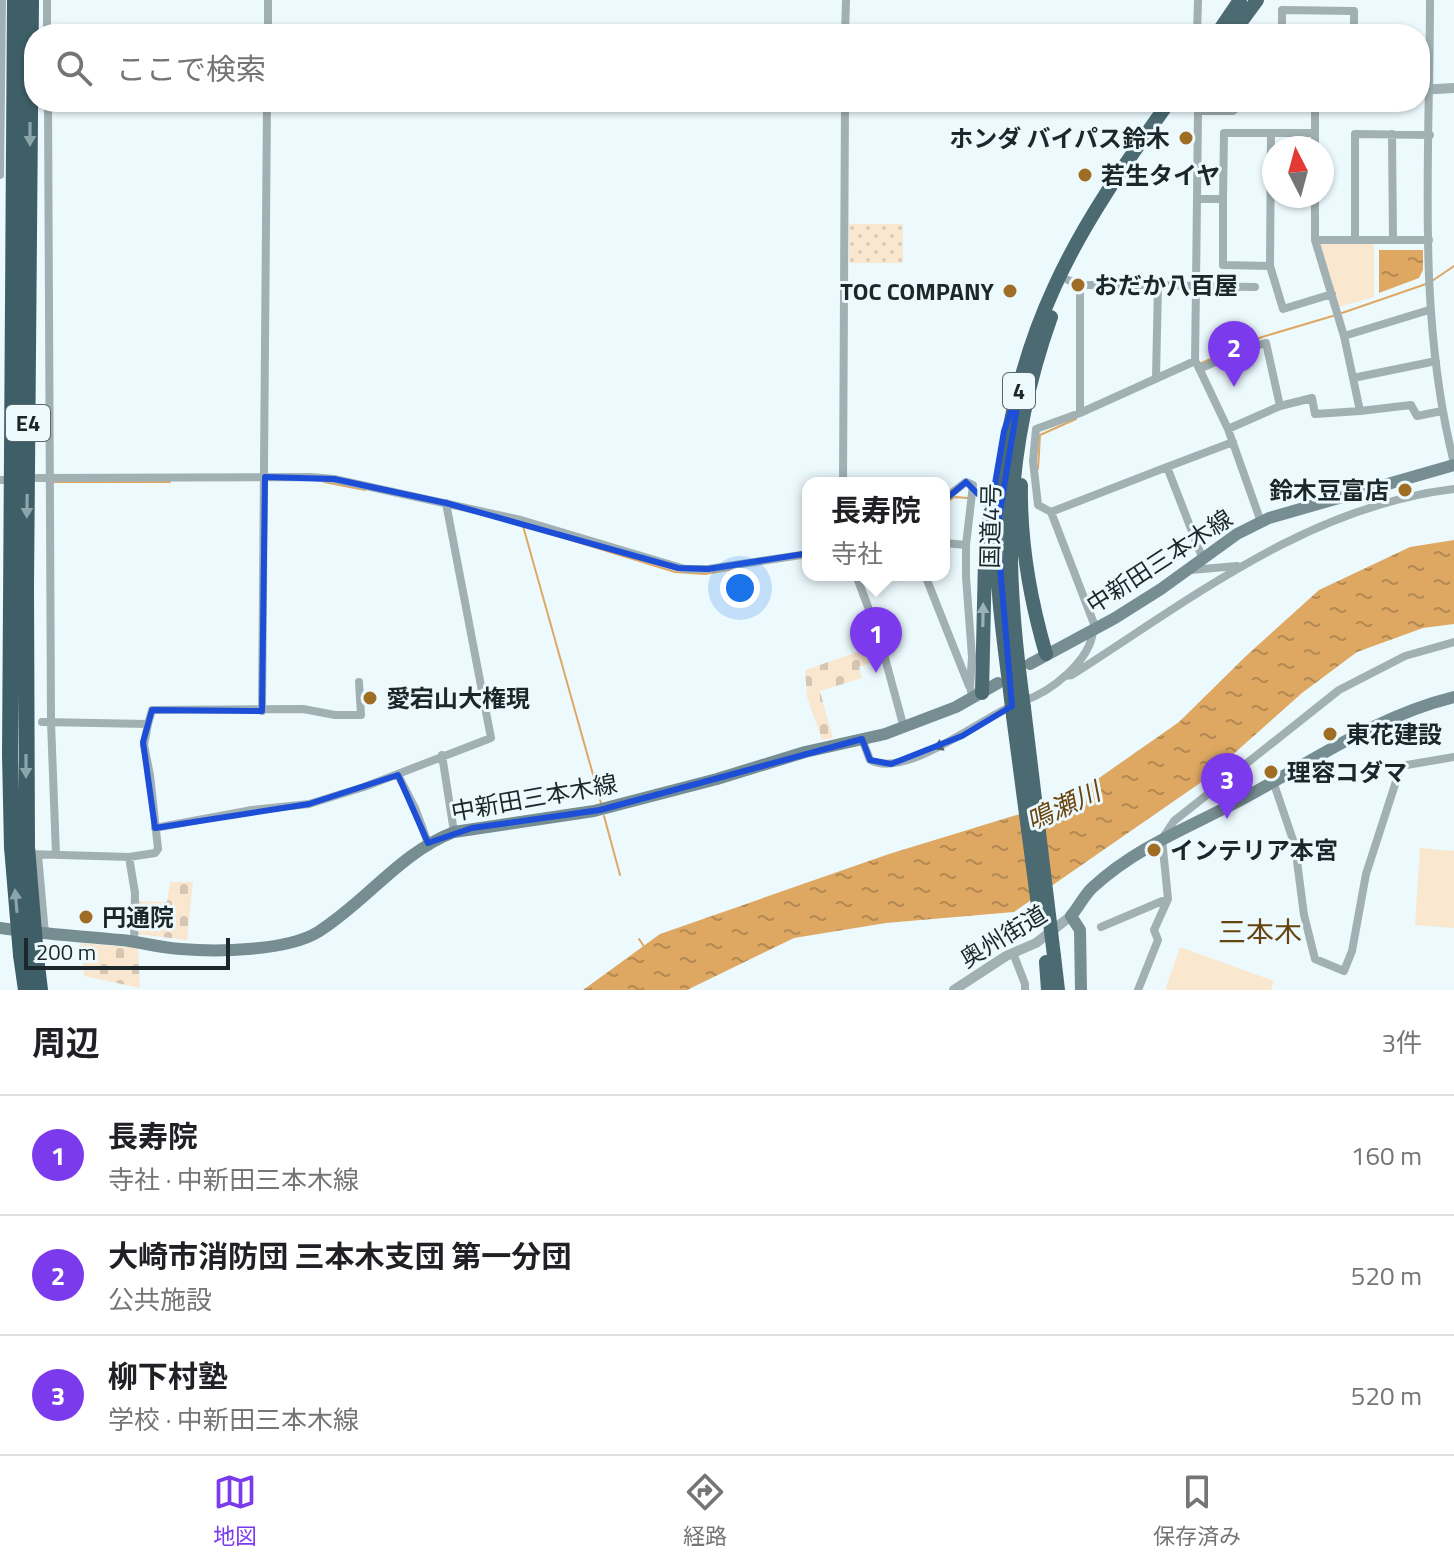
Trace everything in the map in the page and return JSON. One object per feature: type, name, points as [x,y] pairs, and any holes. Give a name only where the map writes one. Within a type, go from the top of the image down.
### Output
[{"type":"highway","name":"E4","points":[[15,0],[10,724],[26,990]]},
{"type":"highway","name":"E4","points":[[31,0],[31,24]]},
{"type":"highway","points":[[1224,24],[1240,0]]},
{"type":"highway","points":[[1239,24],[1257,0]]},
{"type":"highway","name":"E4","points":[[30,112],[26,586],[19,850],[40,990]]},
{"type":"highway","name":"国道4号","points":[[1058,990],[1050,957],[998,578],[997,530],[1001,480],[1021,383],[1033,341],[1058,279],[1117,176],[1162,112]]},
{"type":"highway","name":"国道4号","points":[[1018,708],[1010,537],[1012,482],[1022,420],[1042,346],[1105,210],[1174,112]]},
{"type":"highway","points":[[975,693],[989,518],[1004,431],[1021,383]]},
{"type":"highway","points":[[1022,420],[1020,519],[1029,579],[1046,654]]},
{"type":"highway","name":"国道4号","points":[[1048,990],[1050,957]]},
{"type":"main road","name":"中新田三本木線","points":[[1030,664],[1094,630],[1237,534],[1261,522],[1454,464]]},
{"type":"main road","name":"中新田三本木線","points":[[0,928],[203,950],[271,947],[304,939],[337,919],[428,843],[454,832],[594,811],[904,728],[998,683]]},
{"type":"main road","points":[[1081,990],[1080,930],[1071,916],[1091,888],[1135,854],[1350,738],[1403,714],[1454,697]]},
{"type":"street","points":[[0,175],[2,0]]},
{"type":"street","points":[[47,0],[47,24]]},
{"type":"street","points":[[268,0],[268,24]]},
{"type":"street","points":[[845,24],[846,0]]},
{"type":"street","points":[[1197,24],[1198,0]]},
{"type":"street","points":[[1316,0],[1317,11]]},
{"type":"street","points":[[1429,24],[1430,0]]},
{"type":"street","points":[[1282,24],[1282,10],[1354,11],[1354,24]]},
{"type":"street","points":[[1430,90],[1454,88]]},
{"type":"street","points":[[48,112],[47,722],[56,855]]},
{"type":"street","points":[[262,711],[267,112]]},
{"type":"street","points":[[843,477],[845,112]]},
{"type":"street","points":[[1198,112],[1197,365],[1228,429],[1261,522]]},
{"type":"street","points":[[1270,266],[1223,265],[1224,133],[1315,133],[1315,112]]},
{"type":"street","points":[[1427,112],[1429,310],[1442,411],[1454,464]]},
{"type":"street","points":[[1271,133],[1270,266],[1283,309],[1332,294]]},
{"type":"street","points":[[1355,240],[1355,134],[1430,135]]},
{"type":"street","points":[[1392,134],[1393,240]]},
{"type":"street","points":[[1197,199],[1223,199]]},
{"type":"street","points":[[1315,208],[1315,240],[1344,336],[1360,411]]},
{"type":"street","points":[[1315,240],[1429,240]]},
{"type":"street","points":[[1080,413],[1074,282],[1255,287]]},
{"type":"street","points":[[1156,378],[1158,285]]},
{"type":"street","points":[[1344,336],[1429,310]]},
{"type":"street","points":[[1038,505],[1033,461],[1036,429],[1080,413],[1156,378],[1266,343],[1280,406]]},
{"type":"street","points":[[1353,378],[1436,361]]},
{"type":"street","points":[[1228,429],[1280,406],[1312,398],[1315,414],[1411,405],[1417,416],[1442,411]]},
{"type":"street","points":[[1051,512],[1233,442]]},
{"type":"street","points":[[1167,467],[1202,557]]},
{"type":"street","points":[[37,478],[334,479],[521,520],[685,569],[708,569],[802,555]]},
{"type":"street","points":[[950,494],[962,484],[970,482],[976,501],[966,545],[975,693]]},
{"type":"street","points":[[1065,676],[1072,675],[1242,565],[1340,518],[1402,498],[1454,489]]},
{"type":"street","points":[[155,828],[252,810],[309,804],[487,741],[492,734],[446,505]]},
{"type":"street","points":[[862,739],[870,760],[891,764],[962,736],[1018,708],[1065,676],[1083,654],[1094,630],[1051,512],[1038,505],[1026,506]]},
{"type":"street","points":[[950,544],[966,545]]},
{"type":"street","points":[[1187,570],[1242,565]]},
{"type":"street","points":[[858,581],[879,636],[904,728]]},
{"type":"street","points":[[928,581],[975,693]]},
{"type":"street","points":[[1138,990],[1158,940],[1154,930],[1168,899],[1162,839],[1174,821],[1339,690],[1405,656],[1454,642]]},
{"type":"street","points":[[45,934],[19,850],[56,855],[129,857],[155,853],[158,849],[144,745],[152,710],[303,709],[335,715],[361,715],[359,682]]},
{"type":"street","points":[[47,722],[148,724]]},
{"type":"street","points":[[442,755],[454,832]]},
{"type":"street","points":[[1273,781],[1295,846],[1304,915],[1315,959],[1344,971],[1352,951],[1366,874],[1401,766],[1454,757]]},
{"type":"street","points":[[398,775],[428,843]]},
{"type":"street","points":[[129,857],[135,893],[134,942]]},
{"type":"street","points":[[1101,927],[1168,899]]},
{"type":"street","name":"奥州街道","points":[[954,990],[989,965],[1036,943],[1071,916]]},
{"type":"street","points":[[1013,953],[1025,990]]},
{"type":"highlighted area","points":[[1021,383],[997,530],[1012,706],[962,736],[891,764],[870,760],[862,739],[600,810],[472,828],[428,843],[398,775],[309,804],[155,828],[143,742],[152,710],[262,711],[265,477],[334,479],[446,503],[678,568],[708,569],[898,539],[966,482],[991,507],[1004,431]]},
{"type":"green space","points":[[849,224],[903,224],[903,263],[849,263]]},
{"type":"green space","points":[[1374,243],[1374,297],[1339,307],[1320,244]]},
{"type":"green space","points":[[878,645],[883,659],[859,667],[862,678],[820,691],[833,738],[822,740],[807,697],[805,670]]},
{"type":"green space","points":[[1420,848],[1454,851],[1454,928],[1415,925]]},
{"type":"green space","points":[[170,882],[193,882],[187,940],[137,934],[137,901],[167,902]]},
{"type":"green space","points":[[81,943],[138,948],[140,988],[84,976]]},
{"type":"green space","points":[[1180,947],[1274,981],[1271,990],[1165,990]]},
{"type":"water","points":[[1379,250],[1423,250],[1423,270],[1419,278],[1379,293]]},
{"type":"water","name":"鳴瀬川","points":[[1454,540],[1454,624],[1423,628],[1357,652],[1302,693],[1203,781],[1014,912],[886,923],[794,938],[687,990],[583,990],[660,934],[889,854],[1069,799],[1179,722],[1319,590],[1410,547]]},
{"type":"waterway","points":[[1432,281],[1454,266]]},
{"type":"waterway","points":[[1342,313],[1426,284]]},
{"type":"waterway","points":[[1199,364],[1262,337],[1336,315]]},
{"type":"waterway","points":[[1038,469],[1040,435],[1076,419]]},
{"type":"waterway","points":[[52,482],[170,482]]},
{"type":"waterway","points":[[324,482],[365,490]]},
{"type":"waterway","points":[[950,500],[954,497],[968,498]]},
{"type":"waterway","points":[[512,522],[675,572],[705,574],[734,569]]},
{"type":"waterway","points":[[523,526],[601,803]]},
{"type":"waterway","points":[[604,816],[620,875]]},
{"type":"waterway","points":[[639,939],[645,948]]},
{"type":"tunnel","points":[[980,502],[1001,503]]},
{"type":"place","name":"ホンダ バイパス鈴木","points":[[1186,138]]},
{"type":"place","name":"若生タイヤ","points":[[1085,175]]},
{"type":"place","name":"おだか八百屋","points":[[1078,285]]},
{"type":"place","name":"TOC COMPANY","points":[[1010,291]]},
{"type":"place","name":"大崎市消防団 三本木支団 第一分団","points":[[1234,387]]},
{"type":"place","name":"鈴木豆富店","points":[[1405,490]]},
{"type":"place","name":"長寿院","points":[[876,673]]},
{"type":"place","name":"愛宕山大権現","points":[[370,698]]},
{"type":"place","name":"東花建設","points":[[1330,734]]},
{"type":"place","name":"理容コダマ","points":[[1271,772]]},
{"type":"place","name":"柳下村塾","points":[[1227,819]]},
{"type":"place","name":"インテリア本宮","points":[[1154,850]]},
{"type":"place","name":"円通院","points":[[86,917]]},
{"type":"district","name":"三本木","points":[[1260,931]]}]
